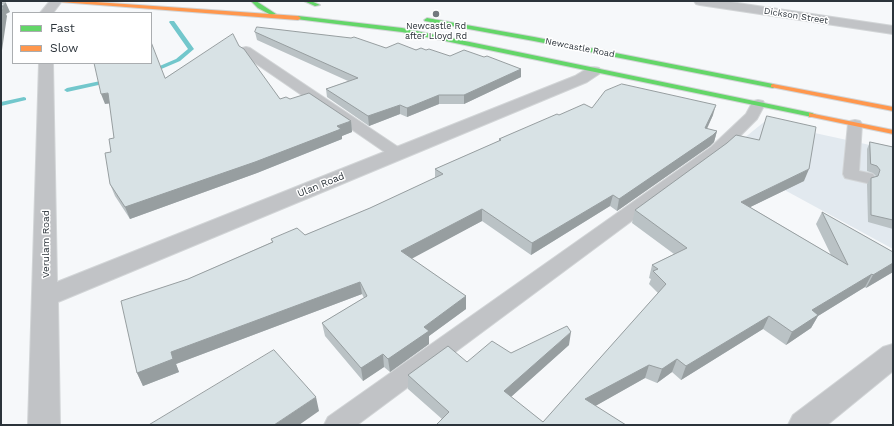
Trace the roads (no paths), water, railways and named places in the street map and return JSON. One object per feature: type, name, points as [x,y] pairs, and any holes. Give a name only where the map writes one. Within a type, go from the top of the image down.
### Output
[{"type":"main road","name":"Newcastle Road","points":[[60,1],[273,14],[349,22],[402,30],[893,132]]},
{"type":"main road","points":[[253,1],[263,10],[273,14]]},
{"type":"main road","points":[[294,3],[320,6],[306,1]]},
{"type":"main road","name":"Newcastle Road","points":[[420,19],[893,109]]},
{"type":"street","points":[[47,12],[56,1]]},
{"type":"street","name":"Dickson Street","points":[[700,1],[893,30]]},
{"type":"street","name":"Verulam Road","points":[[44,425],[46,297],[46,64]]},
{"type":"street","name":"Ulan Road","points":[[46,297],[581,79],[594,70]]},
{"type":"street","points":[[804,425],[893,355]]},
{"type":"lane","points":[[246,51],[398,154]]},
{"type":"lane","points":[[337,425],[717,150],[752,116],[758,104]]},
{"type":"lane","points":[[855,124],[851,174],[867,178]]},
{"type":"waterway","points":[[150,72],[178,60],[191,49],[172,22]]},
{"type":"waterway","points":[[67,90],[110,81]]},
{"type":"waterway","points":[[1,104],[24,99]]},
{"type":"place","name":"Newcastle Rd after Lloyd Rd","points":[[436,14]]}]
